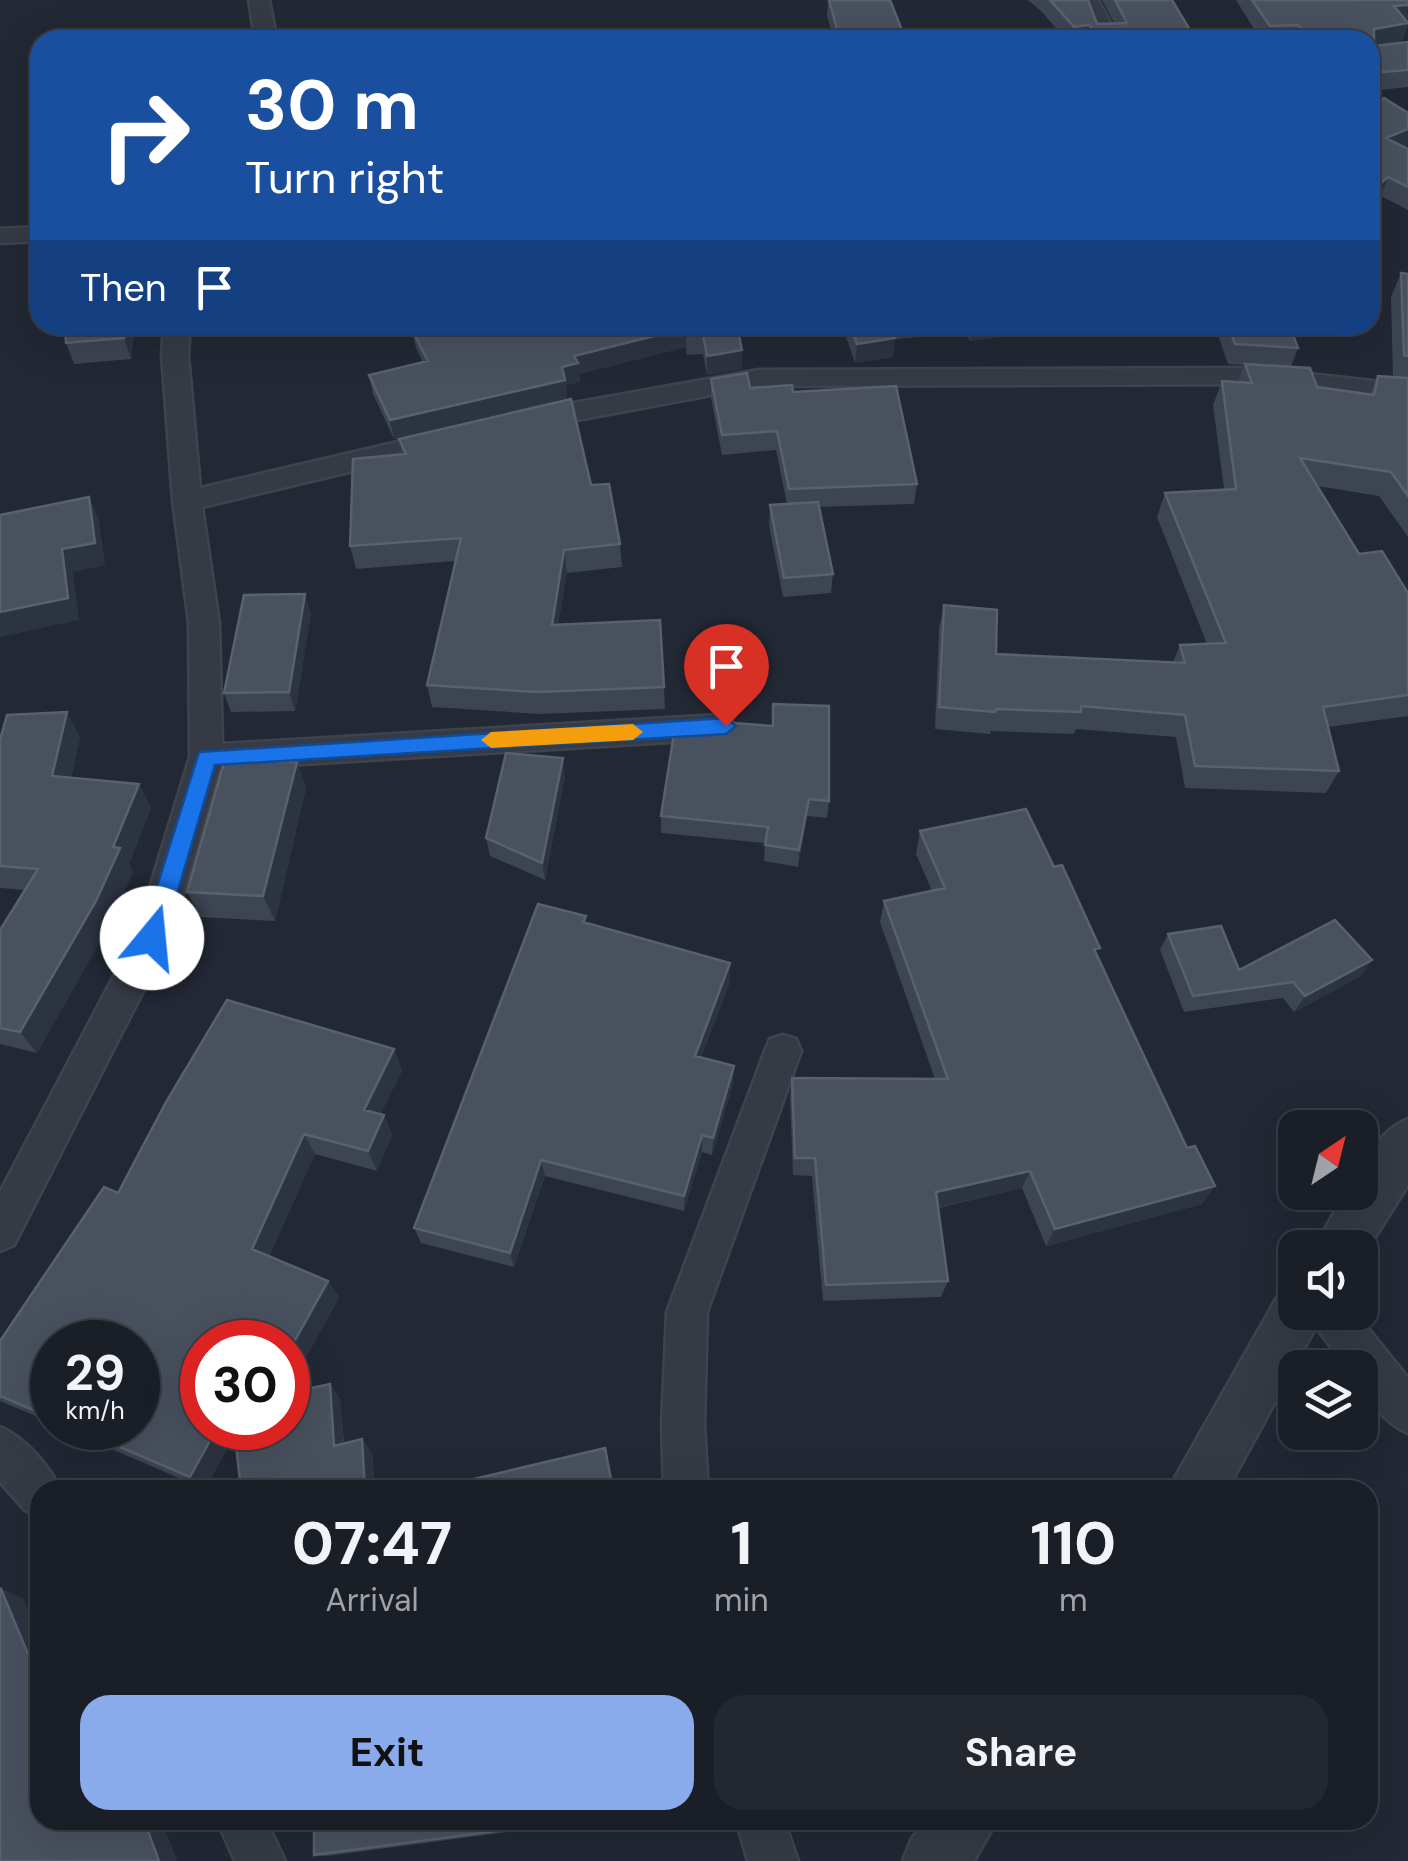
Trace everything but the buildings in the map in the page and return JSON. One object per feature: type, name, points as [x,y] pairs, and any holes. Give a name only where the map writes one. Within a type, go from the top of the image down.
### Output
[{"type":"street","points":[[259,0],[264,30]]},
{"type":"street","points":[[1088,0],[1103,30]]},
{"type":"street","points":[[0,236],[30,234]]},
{"type":"street","points":[[0,1232],[152,938],[206,757],[204,622],[187,501],[175,335]]},
{"type":"street","points":[[506,426],[759,378],[1256,376],[1408,392]]},
{"type":"street","points":[[187,501],[468,434]]},
{"type":"street","points":[[206,757],[726,726]]},
{"type":"street","points":[[686,1480],[683,1424],[687,1312],[783,1051]]},
{"type":"street","points":[[1351,1230],[1408,1142]]},
{"type":"street","points":[[1202,1480],[1288,1330]]},
{"type":"street","points":[[1343,1330],[1408,1412]]},
{"type":"street","points":[[0,1449],[30,1484]]},
{"type":"street","points":[[246,1830],[260,1861]]},
{"type":"street","points":[[763,1830],[774,1861]]},
{"type":"street","points":[[935,1861],[958,1830]]},
{"type":"slow traffic","points":[[491,740],[633,732]]},
{"type":"route","points":[[152,938],[206,757],[726,726]]}]
